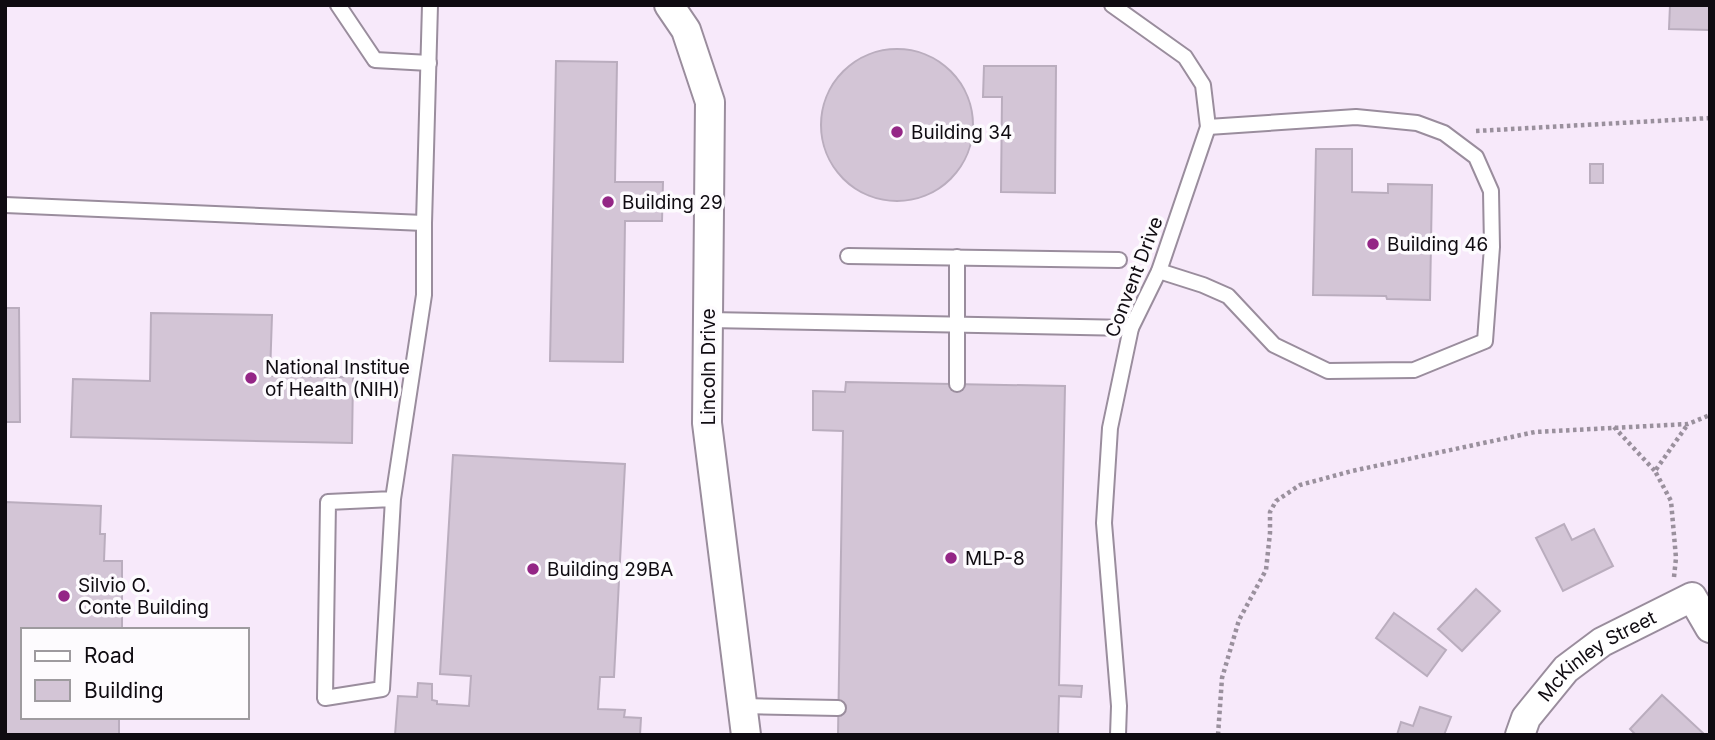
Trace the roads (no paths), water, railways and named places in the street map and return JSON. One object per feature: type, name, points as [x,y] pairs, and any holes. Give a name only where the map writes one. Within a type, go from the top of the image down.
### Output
[{"type":"street","name":"Lincoln Drive","points":[[669,5],[686,30],[710,103],[706,423],[746,735]]},
{"type":"street","name":"McKinley Street","points":[[1520,735],[1526,718],[1566,669],[1602,642],[1682,602],[1710,628]]},
{"type":"lane","points":[[338,5],[375,60],[429,63]]},
{"type":"lane","points":[[393,499],[328,502],[325,698],[382,689],[393,499],[424,295],[430,5]]},
{"type":"lane","name":"Convent Drive","points":[[1112,5],[1185,57],[1203,85],[1208,127],[1159,271],[1130,328],[1110,428],[1104,523],[1119,706],[1118,735]]},
{"type":"lane","points":[[1159,271],[1228,296],[1273,345],[1328,372],[1414,370],[1485,341],[1492,247],[1491,191],[1476,158],[1444,133],[1417,123],[1356,117],[1208,127]]},
{"type":"lane","points":[[5,205],[424,223]]},
{"type":"lane","points":[[848,256],[1119,260]]},
{"type":"lane","points":[[957,257],[957,384]]},
{"type":"lane","points":[[708,320],[1130,328]]},
{"type":"lane","points":[[743,706],[838,708]]},
{"type":"place","name":"Building 34","points":[[897,132]]},
{"type":"place","name":"Building 29","points":[[608,202]]},
{"type":"place","name":"Building 46","points":[[1373,244]]},
{"type":"place","name":"National Institue of Health (NIH)","points":[[251,378]]},
{"type":"place","name":"MLP-8","points":[[951,558]]},
{"type":"place","name":"Building 29BA","points":[[533,569]]},
{"type":"place","name":"Silvio O. Conte Building","points":[[64,596]]}]
